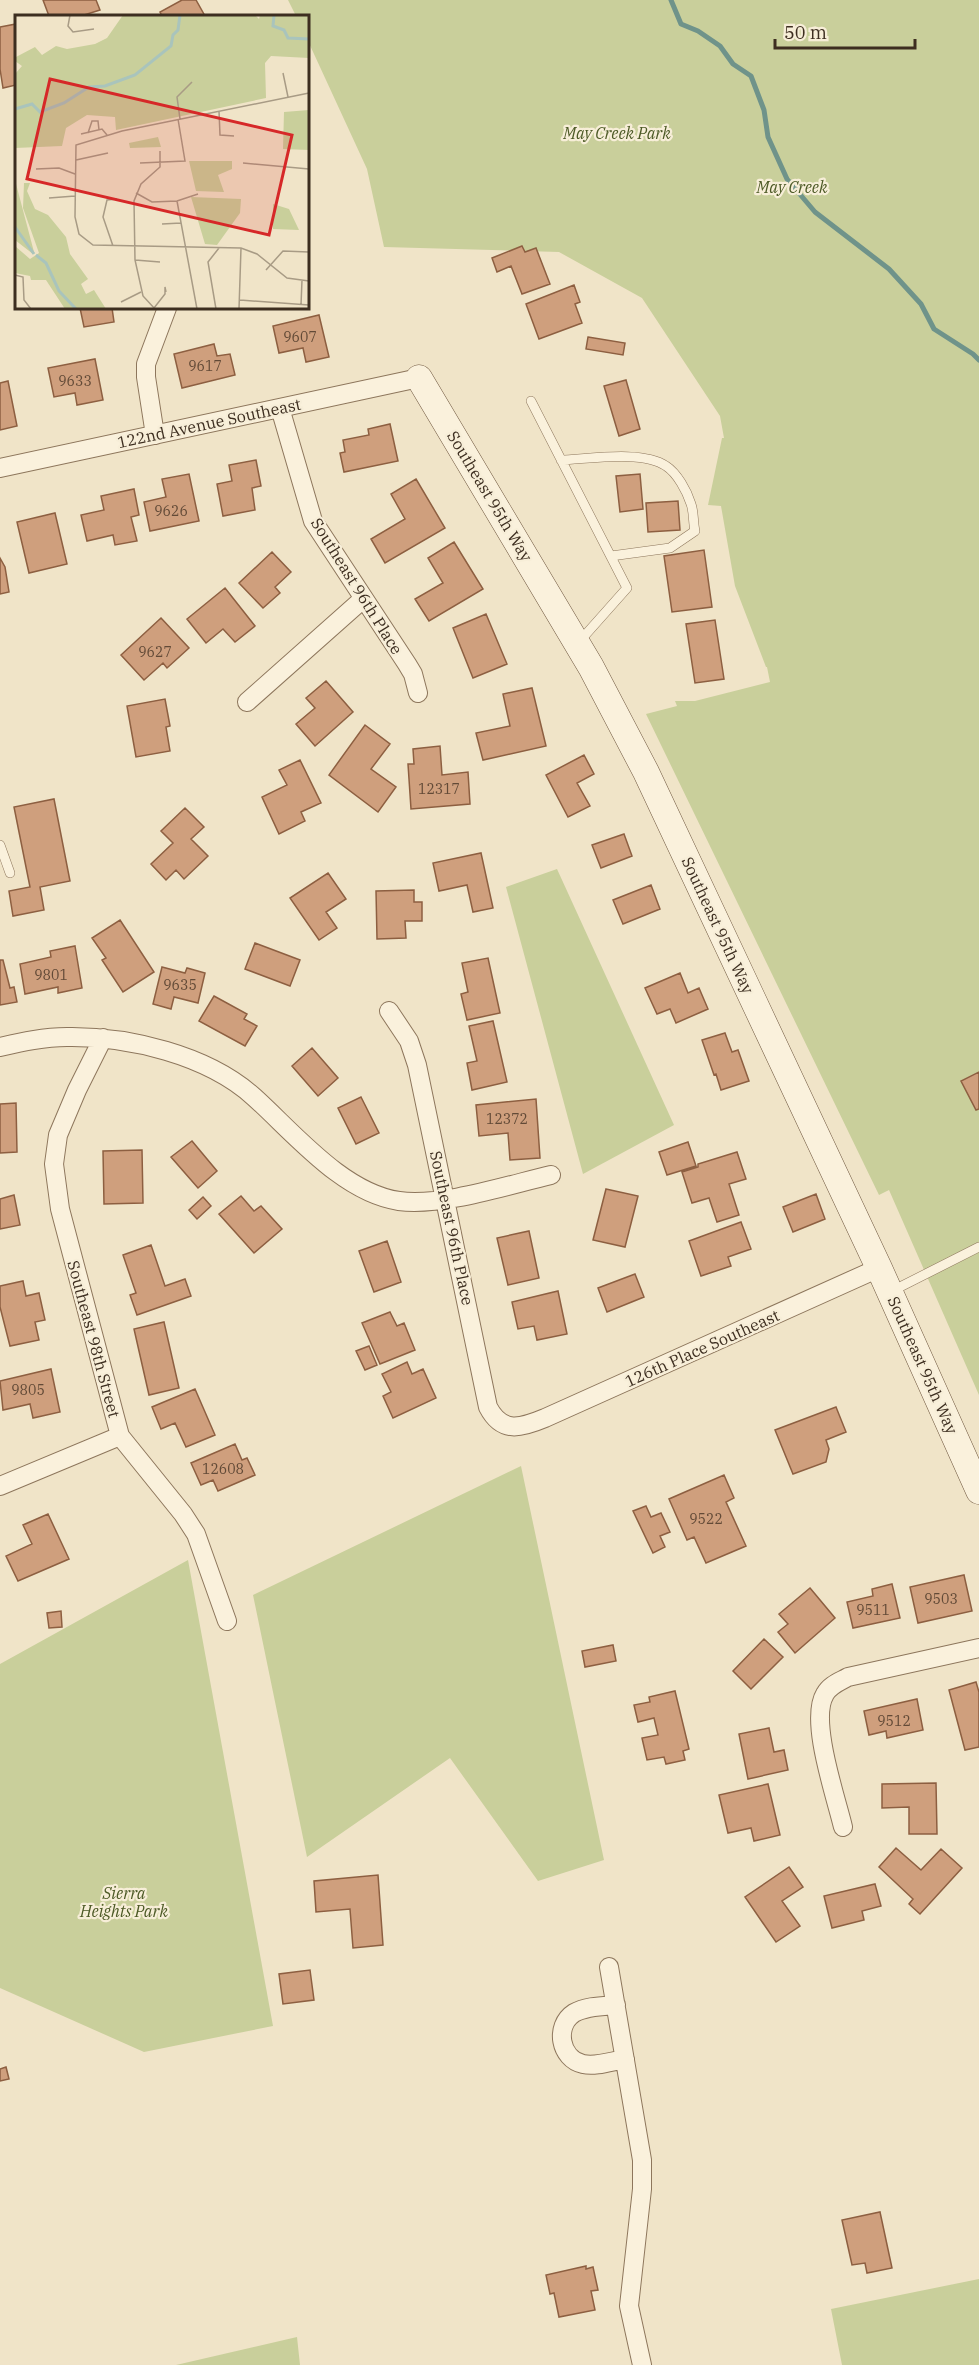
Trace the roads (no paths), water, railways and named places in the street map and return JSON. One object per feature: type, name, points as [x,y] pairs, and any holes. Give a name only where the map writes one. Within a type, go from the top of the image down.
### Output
[{"type":"street","points":[[155,435],[146,364],[166,309]]},
{"type":"street","name":"122nd Avenue Southeast","points":[[0,468],[419,378]]},
{"type":"street","name":"Southeast 95th Way","points":[[419,378],[578,644],[646,772],[879,1268],[979,1491]]},
{"type":"street","name":"Southeast 96th Place","points":[[280,408],[313,521],[407,664],[418,693]]},
{"type":"street","points":[[247,702],[363,599]]},
{"type":"street","name":"Southeast 96th Place","points":[[389,1011],[409,1041],[417,1065],[488,1407],[494,1418],[502,1423],[513,1428],[525,1427]]},
{"type":"street","points":[[0,1047],[31,1040],[65,1037],[103,1038],[147,1046],[174,1054],[227,1078],[252,1095],[314,1154],[343,1176],[376,1194],[397,1201],[423,1203],[551,1175]]},
{"type":"street","name":"Southeast 98th Street","points":[[103,1038],[58,1135],[54,1164],[60,1209],[120,1436],[183,1514],[196,1534],[228,1621]]},
{"type":"street","name":"126th Place Southeast","points":[[525,1427],[879,1268]]},
{"type":"street","points":[[0,1486],[120,1436]]},
{"type":"street","points":[[843,1827],[820,1733],[820,1704],[825,1692],[848,1677],[979,1648]]},
{"type":"street","points":[[609,1967],[642,2160],[642,2189],[629,2306],[642,2365]]},
{"type":"street","points":[[616,2005],[576,2012],[564,2025],[562,2042],[570,2057],[586,2065],[625,2059]]},
{"type":"lane","points":[[531,401],[627,588],[578,644]]},
{"type":"lane","points":[[561,460],[621,457],[653,459],[666,466],[677,476],[691,504],[695,531],[670,548],[611,556]]},
{"type":"lane","points":[[0,845],[10,873]]},
{"type":"lane","points":[[890,1292],[979,1247]]},
{"type":"waterway","name":"May Creek","points":[[671,0],[681,24],[698,31],[720,46],[733,64],[751,76],[764,110],[768,137],[787,179],[815,212],[889,269],[921,304],[934,329],[979,360]]},
{"type":"park label","name":"May Creek Park","points":[[617,133]]},
{"type":"park label","name":"Sierra Heights Park","points":[[124,1902]]}]
